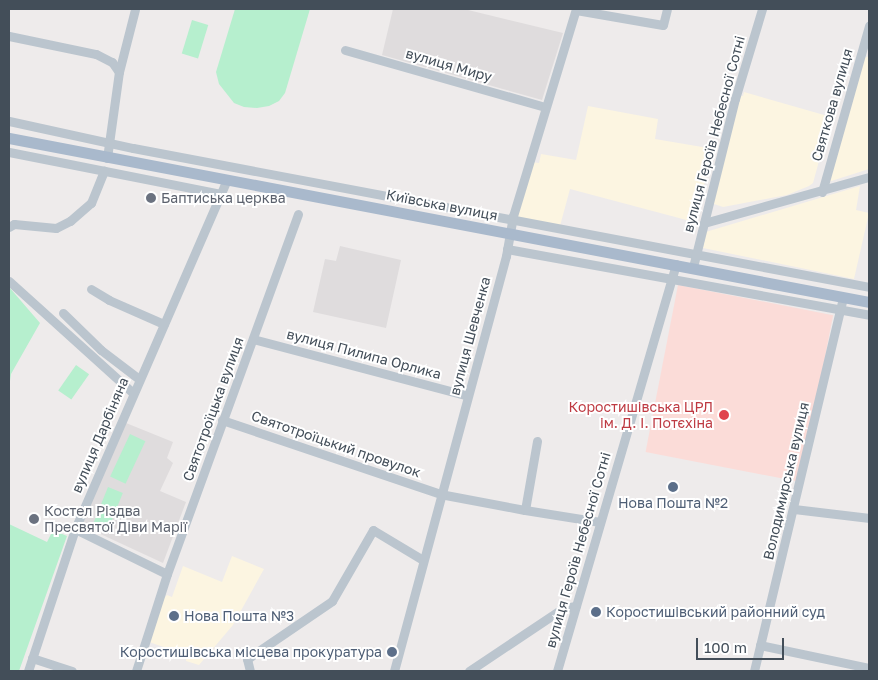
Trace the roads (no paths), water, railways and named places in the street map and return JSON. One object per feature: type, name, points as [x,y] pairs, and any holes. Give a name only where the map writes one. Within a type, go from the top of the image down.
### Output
[{"type":"main road","name":"Київська вулиця","points":[[9,138],[869,302]]},
{"type":"street","points":[[107,158],[119,72],[134,9]]},
{"type":"street","points":[[576,9],[663,25],[667,9]]},
{"type":"street","name":"вулиця Шевченка","points":[[394,671],[507,248],[512,218],[576,9]]},
{"type":"street","name":"вулиця Героїв Небесної Сотні","points":[[693,267],[735,98],[762,9]]},
{"type":"street","name":"Святкова вулиця","points":[[822,192],[865,52],[869,26]]},
{"type":"street","points":[[9,36],[96,54],[112,62],[119,72]]},
{"type":"street","name":"вулиця Миру","points":[[345,50],[545,107]]},
{"type":"street","name":"Київська вулиця","points":[[9,121],[109,142],[869,287]]},
{"type":"street","points":[[9,152],[222,194]]},
{"type":"street","points":[[9,227],[14,224],[56,228],[70,221],[91,203],[104,170]]},
{"type":"street","points":[[704,223],[869,178]]},
{"type":"street","name":"вулиця Дарбіняна","points":[[28,671],[75,529],[227,180]]},
{"type":"street","name":"Святотроїцька вулиця","points":[[136,671],[167,574],[298,214]]},
{"type":"street","points":[[507,248],[869,314]]},
{"type":"street","name":"вулиця Героїв Небесної Сотні","points":[[557,671],[676,264]]},
{"type":"street","points":[[9,281],[133,393]]},
{"type":"street","points":[[91,289],[110,300],[164,324]]},
{"type":"street","name":"Володимирська вулиця","points":[[754,671],[843,297]]},
{"type":"street","points":[[63,313],[101,350],[139,379]]},
{"type":"street","name":"вулиця Пилипа Орлика","points":[[254,339],[468,396]]},
{"type":"street","name":"Святотроїцький провулок","points":[[222,420],[440,494],[600,522]]},
{"type":"street","points":[[525,510],[537,441]]},
{"type":"street","points":[[794,509],[869,518]]},
{"type":"street","points":[[75,529],[167,574]]},
{"type":"street","points":[[250,671],[247,658],[332,601],[373,530],[423,560]]},
{"type":"street","points":[[469,671],[563,608],[576,606]]},
{"type":"street","points":[[760,645],[869,668]]},
{"type":"street","points":[[32,658],[72,671]]},
{"type":"place","name":"Баптиська церква","points":[[151,198]]},
{"type":"place","name":"Коростишівська ЦРЛ ім. Д. І. Потєхіна","points":[[724,415]]},
{"type":"place","name":"Нова Пошта №2","points":[[673,487]]},
{"type":"place","name":"Костел Різдва Пресвятої Діви Марії","points":[[34,519]]},
{"type":"place","name":"Коростишівський районний суд","points":[[596,612]]},
{"type":"place","name":"Нова Пошта №3","points":[[174,616]]},
{"type":"place","name":"Коростишівська місцева прокуратура","points":[[392,652]]}]
